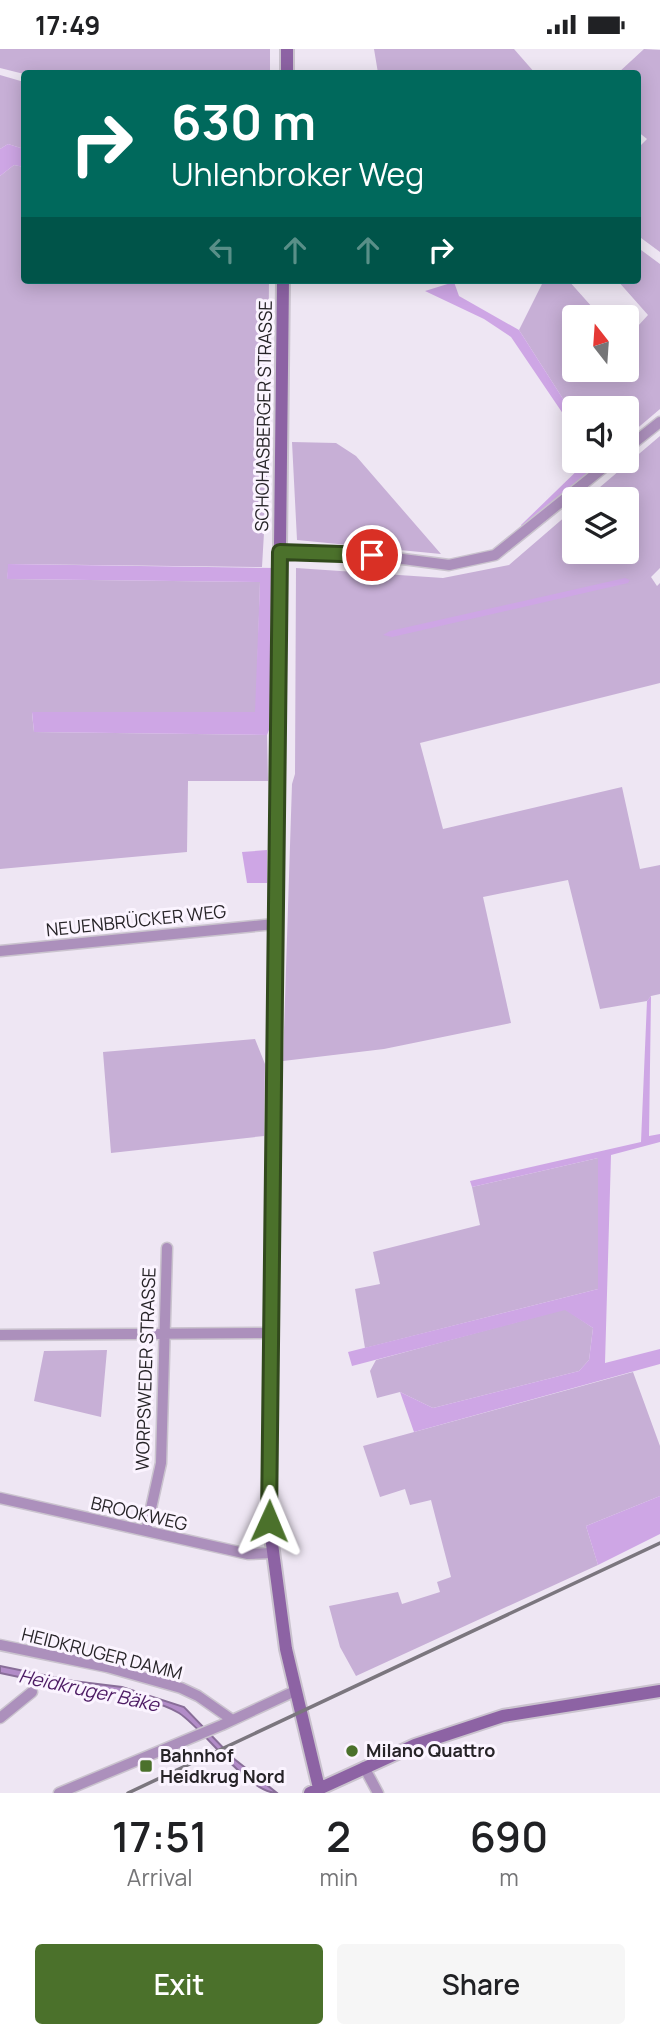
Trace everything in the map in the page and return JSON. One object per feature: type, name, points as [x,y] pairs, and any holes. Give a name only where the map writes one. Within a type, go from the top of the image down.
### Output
[{"type":"street","points":[[287,49],[287,70]]},
{"type":"street","name":"SCHOHASBERGER STRASSE","points":[[284,284],[269,1521],[281,1619],[315,1791]]},
{"type":"street","points":[[639,439],[660,422]]},
{"type":"street","points":[[280,552],[372,555],[449,565],[495,555],[597,473]]},
{"type":"street","name":"NEUENBRÜCKER WEG","points":[[0,951],[275,924]]},
{"type":"street","name":"WORPSWEDER STRASSE","points":[[146,1531],[161,1463],[167,1248]]},
{"type":"street","points":[[0,1335],[270,1333]]},
{"type":"street","name":"BROOKWEG","points":[[0,1498],[248,1554],[272,1553]]},
{"type":"street","name":"HEIDKRUGER DAMM","points":[[0,1645],[107,1667],[181,1688],[198,1696],[226,1722]]},
{"type":"street","points":[[59,1793],[295,1691]]},
{"type":"street","points":[[315,1791],[415,1745],[503,1716],[660,1691]]},
{"type":"street","points":[[0,1717],[32,1692]]},
{"type":"street","points":[[364,1767],[378,1793]]},
{"type":"shaded area","points":[[0,49],[270,49],[270,70],[21,70],[21,73],[0,68]]},
{"type":"shaded area","points":[[374,49],[514,49],[532,70],[378,70]]},
{"type":"shaded area","points":[[644,49],[660,50],[660,252],[641,238],[641,145],[647,139],[641,134],[641,70],[621,70]]},
{"type":"shaded area","points":[[0,75],[21,81],[21,148],[8,144],[0,149]]},
{"type":"shaded area","points":[[8,144],[21,148],[21,166],[14,165],[0,176],[0,149]]},
{"type":"shaded area","points":[[14,165],[21,166],[21,284],[269,284],[267,481],[262,567],[9,564],[7,579],[260,582],[256,712],[32,713],[34,732],[267,735],[268,781],[188,781],[187,852],[0,869],[0,176]]},
{"type":"shaded area","points":[[641,250],[660,264],[660,409],[639,427],[639,396],[562,397],[519,330],[542,284],[572,284],[590,305],[562,305],[562,382],[639,382],[639,325],[648,315],[621,284],[641,284]]},
{"type":"shaded area","points":[[455,284],[459,296],[519,330],[562,397],[562,412],[511,337],[484,319],[425,291]]},
{"type":"shaded area","points":[[660,436],[660,568],[651,577],[657,586],[660,583],[660,683],[420,743],[443,829],[622,787],[640,869],[660,865],[660,994],[651,996],[647,1001],[600,1009],[568,880],[483,897],[511,1023],[384,1049],[283,1061],[292,784],[295,774],[296,568],[443,578],[509,565],[562,519],[562,564],[639,564],[639,487],[600,487],[617,473],[639,473],[639,454]]},
{"type":"shaded area","points":[[292,442],[336,443],[356,456],[441,554],[297,540]]},
{"type":"shaded area","points":[[575,473],[594,473],[576,487],[562,487],[562,498],[523,528],[521,525]]},
{"type":"shaded area","points":[[8,564],[276,568],[272,722],[267,735],[34,732],[32,712],[255,712],[260,582],[7,579]]},
{"type":"shaded area","points":[[625,578],[630,580],[628,583],[392,637],[383,635],[390,631]]},
{"type":"shaded area","points":[[267,850],[267,883],[247,883],[242,852]]},
{"type":"shaded area","points":[[651,996],[649,1136],[660,1134],[660,1142],[611,1155],[605,1363],[660,1349],[660,1364],[414,1432],[400,1392],[433,1408],[579,1371],[589,1360],[593,1328],[565,1310],[352,1366],[348,1352],[598,1289],[598,1158],[472,1187],[470,1181],[641,1142],[647,1001]]},
{"type":"shaded area","points":[[255,1039],[265,1064],[264,1136],[111,1153],[103,1052]]},
{"type":"shaded area","points":[[598,1158],[598,1289],[365,1348],[355,1289],[380,1284],[373,1252],[480,1225],[472,1187]]},
{"type":"shaded area","points":[[565,1309],[593,1328],[589,1360],[579,1371],[433,1408],[400,1392],[377,1398],[370,1371],[376,1360]]},
{"type":"shaded area","points":[[107,1350],[101,1417],[34,1401],[44,1351]]},
{"type":"shaded area","points":[[633,1372],[660,1446],[660,1496],[586,1526],[598,1565],[356,1676],[340,1647],[329,1606],[398,1592],[402,1604],[440,1592],[437,1582],[451,1577],[431,1500],[410,1505],[405,1489],[380,1497],[363,1446]]},
{"type":"shaded area","points":[[660,1496],[660,1534],[598,1565],[586,1526]]},
{"type":"water","name":"Heidkruger Bäke","points":[[0,1666],[73,1681],[122,1687],[184,1707],[233,1758],[277,1793],[253,1783],[189,1721],[170,1708],[134,1698],[0,1673]]},
{"type":"railway","points":[[128,1793],[660,1543]]},
{"type":"place","name":"Milano Quattro","points":[[352,1751]]},
{"type":"place","name":"Bahnhof Heidkrug Nord","points":[[146,1766]]},
{"type":"route","points":[[269,1521],[280,552],[372,555]]}]
